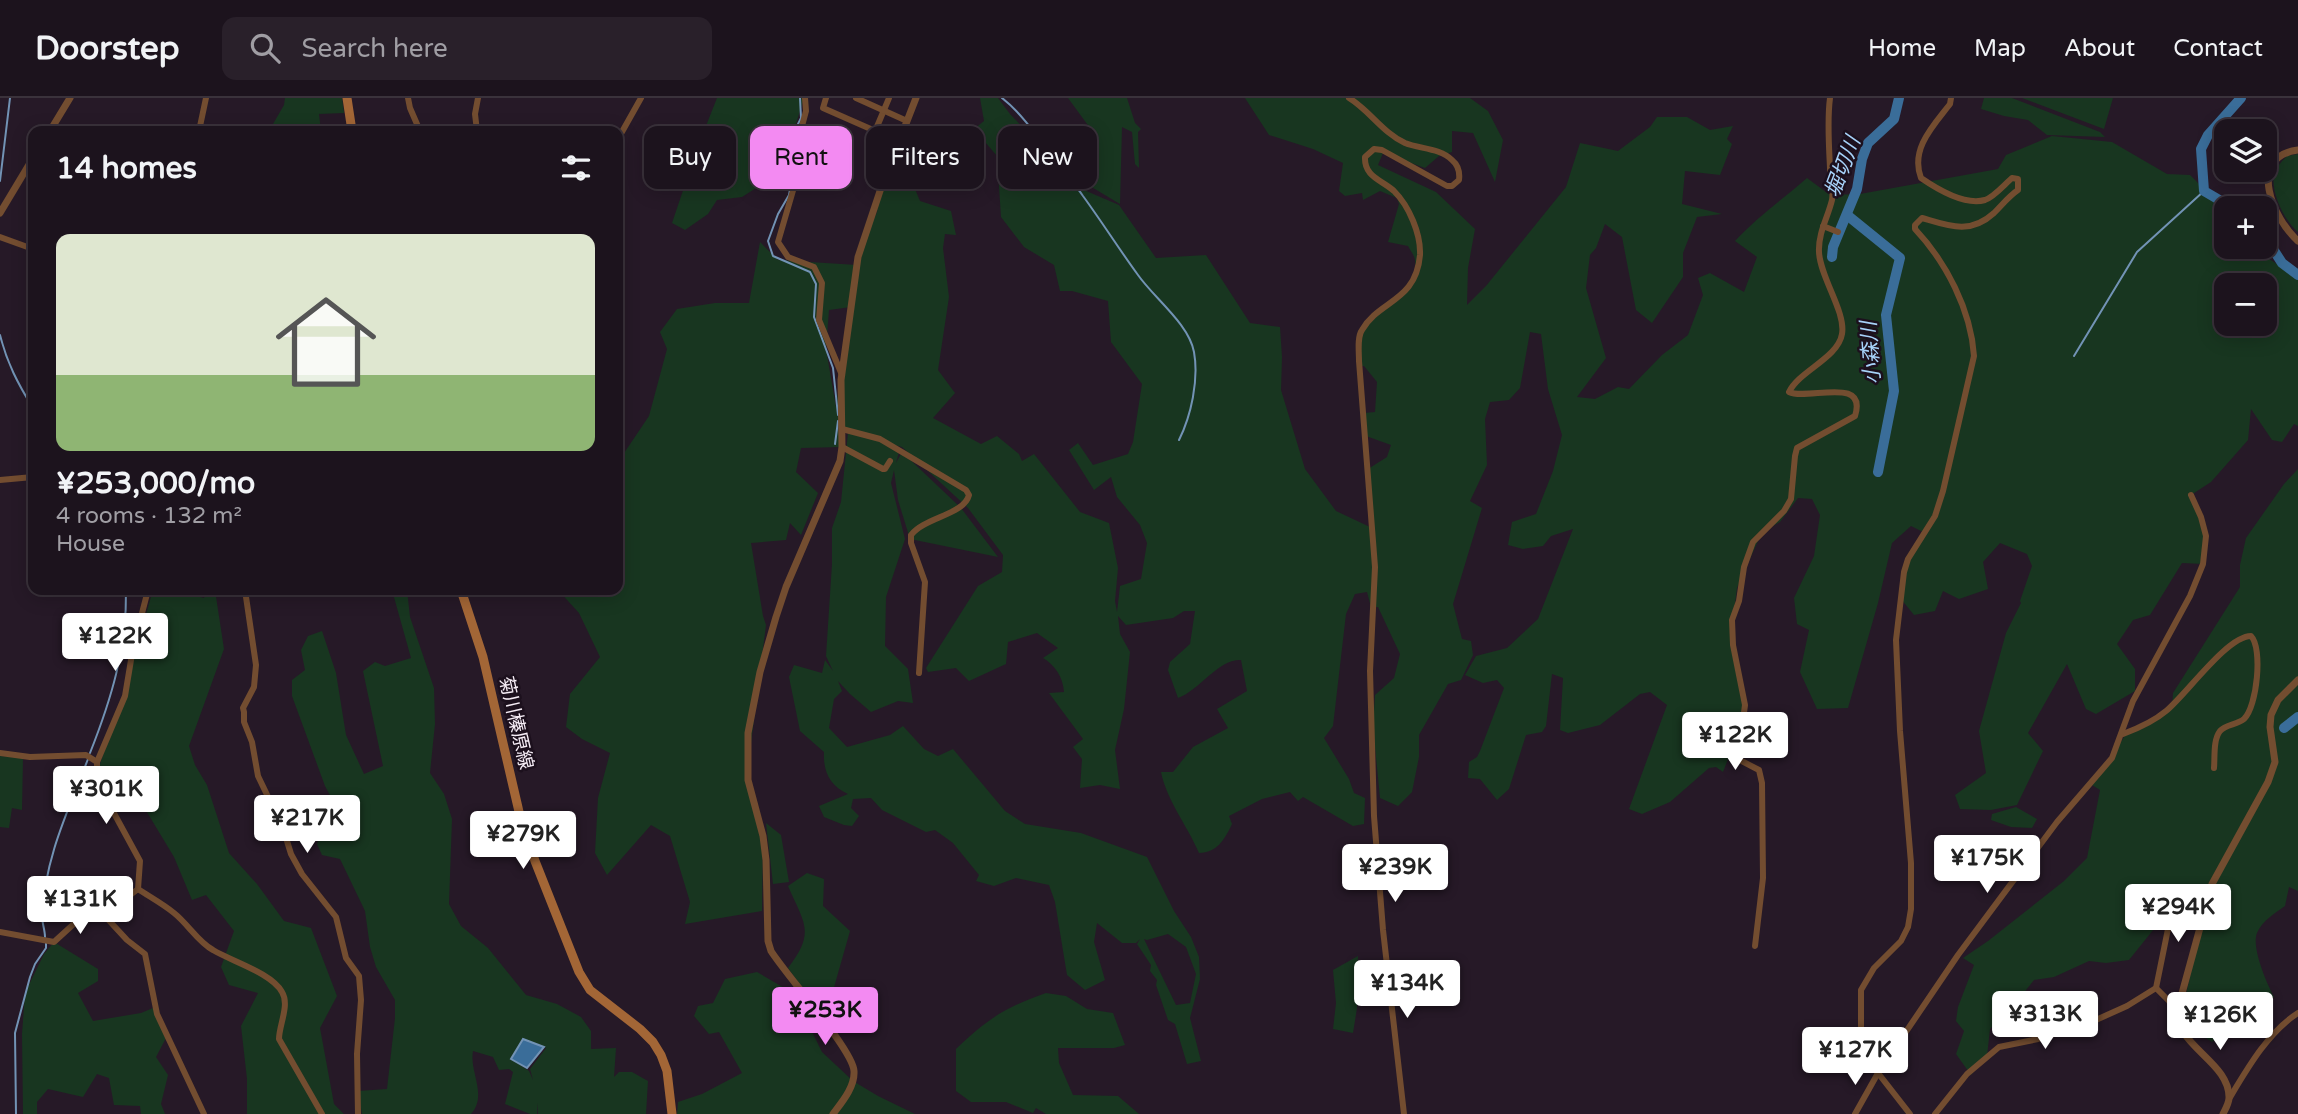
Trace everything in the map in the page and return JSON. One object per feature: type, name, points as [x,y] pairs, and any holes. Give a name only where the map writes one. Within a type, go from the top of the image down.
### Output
[{"type":"main road","points":[[347,98],[351,126]]},
{"type":"main road","name":"菊川榛原線","points":[[463,595],[483,657],[520,816],[579,972],[590,990],[640,1030],[657,1049],[667,1071],[672,1114]]},
{"type":"street","points":[[53,126],[70,98]]},
{"type":"street","points":[[200,126],[206,98]]},
{"type":"street","points":[[408,98],[418,126]]},
{"type":"street","points":[[476,126],[478,98]]},
{"type":"street","points":[[623,130],[641,98]]},
{"type":"street","points":[[805,98],[806,111],[796,158],[799,170],[778,242],[788,257],[814,267],[822,283],[820,320],[842,375]]},
{"type":"street","points":[[826,98],[823,108],[873,130],[876,129],[888,98]]},
{"type":"street","points":[[856,98],[907,121]]},
{"type":"street","points":[[833,1114],[847,1096],[853,1081],[853,1065],[771,951],[768,941],[766,860],[763,836],[748,780],[747,733],[760,672],[776,617],[807,537],[835,476],[842,447],[842,375],[858,257],[916,98]]},
{"type":"street","points":[[1349,98],[1362,106],[1394,137],[1437,151],[1455,161],[1460,173],[1459,180],[1452,186],[1447,186],[1382,150],[1374,149],[1365,157],[1364,166],[1368,173],[1393,190],[1405,204],[1414,225],[1420,253],[1411,284],[1360,331],[1359,362],[1375,567],[1370,671],[1374,816],[1404,1114]]},
{"type":"street","points":[[1755,946],[1763,878],[1762,783],[1759,770],[1732,756],[1733,734],[1743,720],[1745,705],[1733,645],[1732,620],[1739,601],[1744,567],[1753,542],[1784,511],[1791,499],[1797,448],[1855,416],[1858,409],[1857,401],[1844,391],[1808,395],[1789,392],[1796,381],[1832,350],[1843,334],[1842,320],[1820,258],[1819,246],[1832,198],[1830,98]]},
{"type":"street","points":[[1910,1114],[1865,1052],[1861,1037],[1861,990],[1874,968],[1906,933],[1911,909],[1911,863],[1896,677],[1896,640],[1904,572],[1908,559],[1935,516],[1944,491],[1973,356],[1973,337],[1949,273],[1915,229],[1915,225],[1922,218],[1948,226],[1976,225],[1993,214],[2018,190],[2018,179],[2012,178],[1987,199],[1974,201],[1955,197],[1921,178],[1917,155],[1926,134],[1950,104],[1951,98]]},
{"type":"street","points":[[2298,150],[2287,152],[2278,158],[2270,168],[2267,182],[2284,227],[2298,241]]},
{"type":"street","points":[[0,213],[28,166]]},
{"type":"street","points":[[1823,226],[1838,232]]},
{"type":"street","points":[[0,237],[28,247]]},
{"type":"street","points":[[842,429],[880,439],[966,490],[969,495],[961,508],[920,526],[911,534],[911,543],[925,582],[919,673]]},
{"type":"street","points":[[842,447],[883,469],[890,461]]},
{"type":"street","points":[[0,480],[28,477]]},
{"type":"street","points":[[1855,1114],[1878,1073],[1936,987],[2057,822],[2112,758],[2133,701],[2190,596],[2203,564],[2206,536],[2191,495]]},
{"type":"street","points":[[138,889],[140,861],[103,793],[91,759],[125,696],[133,648],[148,595]]},
{"type":"street","points":[[246,595],[256,665],[254,687],[243,708],[258,776],[283,828],[296,864],[336,917],[346,958],[359,978],[361,1000],[356,1054],[358,1114]]},
{"type":"street","points":[[2123,734],[2149,723],[2165,712],[2224,652],[2243,636],[2251,636],[2256,642],[2258,661],[2250,708],[2244,719],[2224,727],[2219,732],[2214,768]]},
{"type":"street","points":[[2176,1016],[2185,975],[2212,884],[2269,782],[2275,762],[2271,715],[2278,700],[2298,680]]},
{"type":"street","points":[[0,753],[91,759]]},
{"type":"street","points":[[0,932],[54,942],[77,921],[103,914],[138,889]]},
{"type":"street","points":[[138,889],[176,914],[210,949],[264,976],[283,993],[279,1039],[322,1114]]},
{"type":"street","points":[[1935,1114],[1967,1074],[1999,1047],[2038,1039],[2087,1024],[2127,1006],[2156,988],[2170,919],[2174,915],[2179,895]]},
{"type":"street","points":[[103,914],[127,940],[145,954],[157,1014],[204,1114]]},
{"type":"street","points":[[2156,988],[2169,1001],[2184,1034],[2223,1076],[2229,1099]]},
{"type":"street","points":[[2223,1114],[2249,1066],[2279,1030],[2298,1013]]},
{"type":"green space","points":[[285,98],[342,98],[344,113],[319,114],[320,126],[272,126]]},
{"type":"green space","points":[[717,98],[804,98],[795,126],[750,126],[750,189],[754,189],[742,197],[717,200],[708,214],[685,230],[672,223],[683,189],[736,189],[736,126],[706,126]]},
{"type":"green space","points":[[980,98],[998,98],[1022,126],[998,126],[998,171],[997,156],[984,141],[984,126],[978,126],[984,121]]},
{"type":"green space","points":[[1068,98],[1127,98],[1135,123],[1141,129],[1138,132],[1139,168],[1135,164],[1132,132],[1122,127],[1120,204],[1095,189],[1097,189],[1097,126],[1089,126]]},
{"type":"green space","points":[[1245,98],[1470,98],[1488,111],[1503,140],[1495,182],[1473,133],[1452,131],[1452,152],[1439,156],[1425,168],[1383,153],[1378,165],[1436,192],[1475,229],[1468,268],[1467,305],[1486,286],[1566,187],[1580,143],[1618,151],[1650,127],[1657,117],[1687,117],[1710,130],[1733,126],[1727,139],[1732,144],[1720,175],[1685,171],[1682,204],[1722,214],[1697,217],[1683,253],[1683,277],[1652,323],[1636,310],[1622,237],[1605,224],[1596,248],[1590,255],[1586,288],[1606,358],[1577,397],[1595,399],[1618,387],[1629,389],[1662,355],[1688,335],[1703,295],[1698,278],[1710,273],[1744,292],[1757,257],[1735,241],[1807,178],[1830,195],[1860,194],[1998,169],[2006,155],[2052,136],[2112,142],[2167,174],[2190,175],[2206,191],[2214,202],[2214,259],[2269,259],[2298,275],[2298,426],[2294,424],[2282,442],[2272,440],[2251,409],[2248,440],[2211,482],[2191,495],[2203,526],[2204,564],[2182,563],[2150,615],[2133,620],[2117,644],[2135,669],[2135,691],[2096,714],[2086,709],[2067,664],[2028,733],[2043,751],[2017,805],[1991,810],[1960,809],[1955,795],[1986,773],[1979,731],[2006,633],[2021,603],[2032,566],[2027,554],[2000,543],[1983,562],[1988,589],[1959,599],[1943,591],[1935,611],[1914,615],[1901,599],[1908,559],[1925,533],[1911,526],[1892,543],[1848,708],[1817,709],[1800,672],[1809,630],[1797,624],[1794,598],[1814,556],[1820,515],[1812,499],[1798,498],[1780,522],[1762,532],[1737,588],[1732,627],[1744,708],[1733,734],[1730,754],[1723,772],[1716,767],[1709,768],[1670,802],[1642,814],[1629,809],[1667,705],[1650,692],[1640,694],[1600,725],[1568,733],[1560,730],[1563,678],[1552,674],[1546,726],[1542,732],[1526,735],[1509,789],[1497,800],[1480,779],[1468,778],[1469,762],[1477,757],[1480,751],[1504,688],[1497,680],[1483,683],[1465,675],[1476,656],[1507,648],[1538,619],[1573,529],[1551,536],[1543,546],[1523,549],[1508,545],[1512,522],[1536,514],[1553,471],[1562,435],[1548,389],[1541,334],[1530,332],[1520,388],[1509,400],[1490,402],[1485,419],[1487,465],[1470,501],[1482,508],[1453,604],[1462,639],[1471,641],[1473,655],[1461,680],[1448,684],[1419,735],[1419,757],[1412,792],[1398,806],[1380,798],[1373,726],[1375,695],[1394,678],[1400,654],[1378,607],[1371,607],[1367,592],[1355,594],[1346,614],[1333,726],[1324,738],[1349,779],[1354,793],[1365,798],[1364,824],[1353,826],[1303,797],[1298,801],[1290,792],[1262,799],[1229,816],[1232,824],[1223,840],[1211,851],[1199,853],[1168,793],[1161,772],[1173,772],[1193,747],[1228,728],[1217,709],[1247,691],[1241,660],[1225,664],[1178,698],[1168,670],[1170,662],[1190,644],[1195,611],[1184,611],[1173,618],[1126,625],[1118,616],[1120,634],[1130,652],[1124,709],[1115,750],[1120,789],[1100,785],[1080,788],[1082,759],[1073,747],[1083,739],[1049,693],[1064,692],[1058,672],[1043,658],[1058,648],[1037,633],[1008,642],[1006,664],[969,681],[956,668],[928,672],[926,668],[978,586],[1002,572],[1003,555],[968,508],[902,447],[883,442],[899,452],[896,463],[902,452],[961,508],[998,557],[910,539],[898,500],[894,470],[891,483],[905,539],[886,597],[885,646],[908,669],[913,703],[898,701],[871,712],[838,681],[842,691],[834,699],[829,728],[847,747],[890,735],[903,726],[924,749],[938,756],[953,749],[1005,811],[1025,824],[1081,833],[1147,857],[1174,911],[1191,937],[1199,957],[1200,979],[1190,1018],[1201,1061],[1187,1064],[1175,1024],[1168,1020],[1156,985],[1157,980],[1150,971],[1151,965],[1137,944],[1140,939],[1136,943],[1122,943],[1097,923],[1094,942],[1105,980],[1085,990],[1067,975],[1055,902],[1049,885],[1016,878],[994,886],[976,881],[979,875],[953,843],[935,830],[926,832],[882,810],[871,798],[853,799],[851,808],[859,816],[852,826],[824,817],[819,806],[848,794],[829,778],[824,752],[800,731],[789,677],[794,665],[822,673],[825,660],[833,671],[826,656],[832,528],[841,502],[848,433],[840,431],[842,447],[801,448],[796,472],[818,493],[801,535],[790,523],[786,540],[751,543],[766,625],[746,783],[763,836],[762,911],[685,924],[690,902],[670,836],[651,825],[607,875],[595,853],[598,798],[610,753],[582,739],[566,727],[570,694],[600,657],[579,613],[563,595],[623,595],[623,455],[649,416],[667,349],[660,332],[677,309],[715,303],[749,303],[760,242],[778,260],[857,265],[861,248],[877,212],[880,189],[915,189],[920,201],[951,211],[956,235],[945,234],[943,248],[949,297],[938,370],[955,393],[933,418],[981,444],[997,436],[1019,454],[1022,461],[1034,454],[1080,512],[1109,523],[1118,568],[1115,601],[1117,612],[1120,586],[1141,579],[1147,543],[1140,525],[1117,497],[1111,477],[1094,490],[1069,450],[1078,443],[1093,465],[1128,454],[1133,442],[1142,384],[1111,342],[1108,301],[1072,291],[1060,291],[1054,265],[1024,247],[1001,217],[999,189],[1083,189],[1119,205],[1156,258],[1206,255],[1250,323],[1280,327],[1281,390],[1305,469],[1336,511],[1370,527],[1368,469],[1387,457],[1391,445],[1366,436],[1364,413],[1375,412],[1377,382],[1364,366],[1359,366],[1359,344],[1365,328],[1410,282],[1414,272],[1415,259],[1408,246],[1388,242],[1399,204],[1397,198],[1380,191],[1363,200],[1362,193],[1345,196],[1339,191],[1343,163],[1313,149],[1269,135]],"holes":[[[851,307],[836,407],[826,349],[829,310]],[[1168,934],[1186,947],[1196,974],[1190,1003],[1176,1005],[1144,939]]]},
{"type":"green space","points":[[1984,98],[2012,98],[2100,132],[2105,137],[2047,135],[2028,120],[1981,109]]},
{"type":"green space","points":[[2022,98],[2113,98],[2104,129]]},
{"type":"green space","points":[[2298,154],[2298,232],[2283,212],[2275,194],[2277,168],[2287,156]]},
{"type":"green space","points":[[2298,469],[2298,891],[2289,887],[2285,906],[2262,925],[2256,939],[2261,965],[2274,997],[2212,1042],[2186,1025],[2182,1012],[2202,923],[2166,914],[2129,960],[2106,963],[2089,961],[2054,977],[2034,980],[1990,1029],[1987,1056],[1971,1075],[1956,1054],[1964,1031],[1956,1021],[1958,1007],[1974,965],[1963,958],[2064,881],[2087,858],[2100,790],[2092,785],[2127,732],[2172,708],[2173,693],[2240,587],[2240,565],[2246,538],[2284,484]]},
{"type":"green space","points":[[151,595],[193,595],[204,598],[205,595],[216,595],[224,649],[189,746],[195,765],[207,785],[229,853],[257,884],[284,921],[311,928],[337,996],[320,1028],[334,1104],[344,1114],[247,1114],[247,1079],[241,1026],[258,993],[229,985],[221,967],[234,931],[206,895],[192,900],[174,857],[136,794],[105,801],[98,770],[125,690]]},
{"type":"green space","points":[[393,595],[408,595],[410,617],[434,688],[435,724],[430,773],[444,794],[452,819],[449,904],[461,926],[488,948],[526,995],[557,1004],[581,1017],[591,1031],[591,1049],[616,1048],[614,1077],[619,1072],[632,1072],[648,1081],[646,1114],[538,1114],[538,1103],[537,1114],[530,1114],[505,1104],[513,1072],[509,1069],[499,1070],[493,1057],[473,1051],[478,1099],[471,1114],[362,1114],[358,1091],[387,1089],[395,1000],[376,967],[365,911],[340,859],[322,855],[317,844],[322,831],[332,820],[335,805],[325,786],[292,696],[292,680],[305,670],[301,650],[308,636],[322,631],[336,673],[346,735],[364,774],[383,766],[363,671],[375,662],[385,666],[411,658]],"holes":[[[523,1039],[546,1048],[530,1069],[533,1080],[529,1071],[511,1059]]]},
{"type":"green space","points":[[0,756],[23,758],[22,810],[12,808],[9,828],[0,827]]},
{"type":"green space","points":[[2016,807],[2037,819],[2032,828],[2011,827],[1991,820],[1992,814]]},
{"type":"green space","points":[[766,823],[781,835],[789,882],[773,884]]},
{"type":"green space","points":[[807,873],[824,879],[823,906],[850,931],[825,1019],[788,968],[797,956],[805,936],[802,919],[788,886]]},
{"type":"green space","points":[[54,942],[98,969],[98,981],[78,993],[93,1021],[141,1013],[153,1008],[166,1038],[156,1057],[168,1075],[161,1104],[165,1114],[141,1114],[140,1106],[114,1105],[109,1078],[97,1074],[83,1097],[48,1089],[37,1102],[37,1114],[23,1114],[22,1034],[25,993],[44,954]]},
{"type":"green space","points":[[1358,956],[1357,1008],[1353,1033],[1333,1029],[1336,1003],[1333,970]]},
{"type":"green space","points":[[757,972],[793,993],[822,1052],[853,1081],[915,1114],[677,1114],[678,1102],[702,1094],[742,1073],[719,1032],[709,1034],[694,1016],[698,1006],[713,1003],[725,979]]},
{"type":"green space","points":[[1046,993],[1066,996],[1087,1009],[1113,1013],[1125,1045],[1114,1048],[1058,1048],[1059,1063],[1073,1095],[1118,1096],[1139,1114],[1046,1114],[1036,1108],[1033,1113],[1006,1102],[971,1102],[956,1091],[956,1049],[998,1015],[1019,1003]]},
{"type":"water","points":[[523,1039],[544,1047],[527,1068],[511,1059]]},
{"type":"waterway","points":[[0,181],[10,98]]},
{"type":"waterway","points":[[800,98],[801,118],[790,152],[793,173],[789,195],[778,214],[768,241],[773,256],[810,272],[816,284],[814,317],[833,368],[838,415]]},
{"type":"waterway","points":[[1002,98],[1017,112],[1080,192],[1138,275],[1178,321],[1191,342],[1195,386],[1179,440]]},
{"type":"waterway","name":"堀切川","points":[[1832,257],[1833,247],[1857,189],[1862,159],[1868,143],[1894,119],[1899,98]]},
{"type":"waterway","points":[[2214,197],[2204,191],[2201,149],[2208,135],[2241,98]]},
{"type":"waterway","points":[[2074,356],[2137,252],[2204,191]]},
{"type":"waterway","name":"小森川","points":[[1847,215],[1900,258],[1886,315],[1894,391],[1878,472]]},
{"type":"waterway","points":[[2277,255],[2282,263],[2298,275]]},
{"type":"waterway","points":[[0,335],[6,355],[28,400]]},
{"type":"waterway","points":[[835,444],[838,421]]},
{"type":"waterway","points":[[90,753],[105,713],[121,653],[126,595]]},
{"type":"waterway","points":[[2284,728],[2298,717]]},
{"type":"waterway","points":[[45,937],[42,916],[48,874],[59,835],[88,759]]},
{"type":"waterway","points":[[16,1114],[15,1033],[30,977],[46,948],[46,943]]}]
